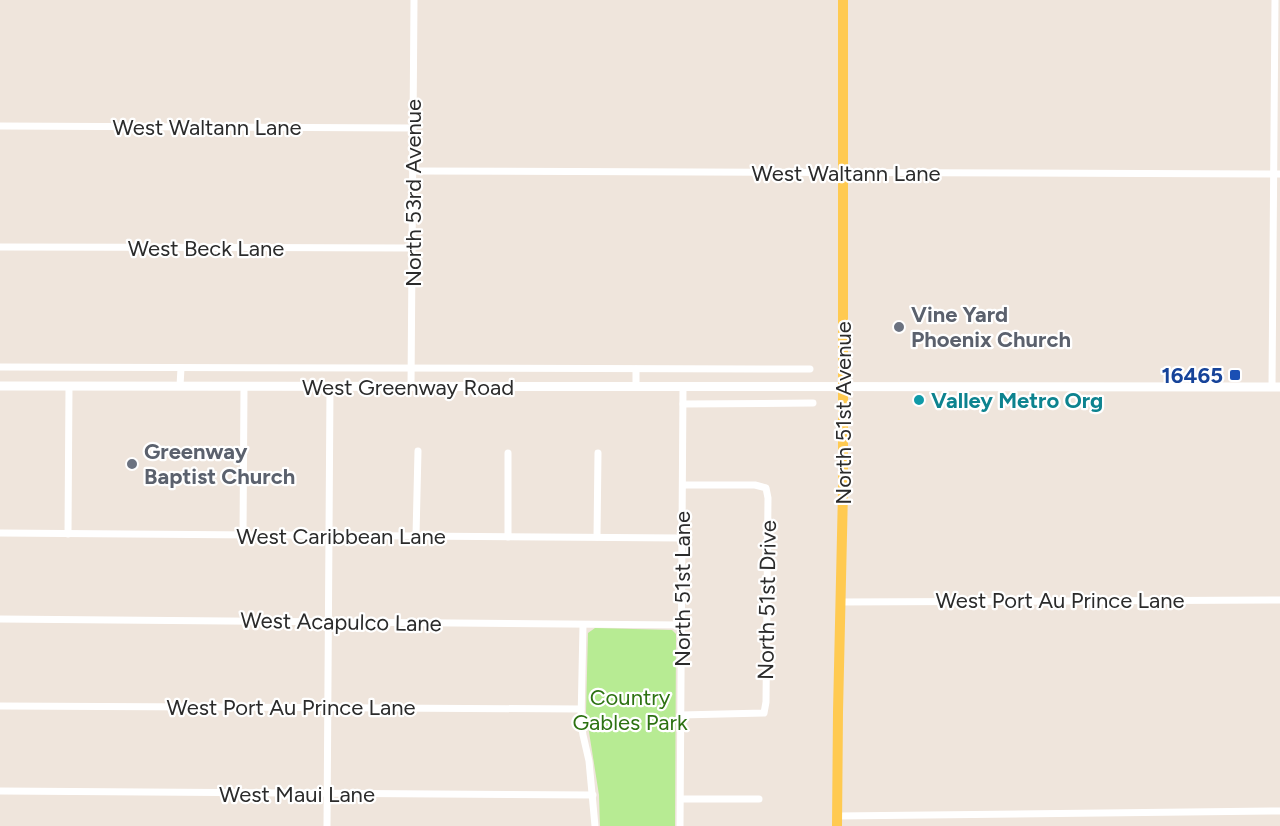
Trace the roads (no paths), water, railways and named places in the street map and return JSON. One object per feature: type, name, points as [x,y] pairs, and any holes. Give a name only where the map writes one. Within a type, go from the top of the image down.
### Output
[{"type":"main road","name":"North 51st Avenue","points":[[837,821],[844,387],[843,0]]},
{"type":"main road","name":"West Greenway Road","points":[[0,386],[1276,387]]},
{"type":"street","name":"North 53rd Avenue","points":[[411,387],[414,0]]},
{"type":"street","points":[[1275,0],[1276,387]]},
{"type":"street","name":"West Waltann Lane","points":[[0,126],[413,128]]},
{"type":"street","name":"West Waltann Lane","points":[[413,171],[1277,174]]},
{"type":"street","name":"West Beck Lane","points":[[0,247],[412,248]]},
{"type":"street","name":"West Greenway Road","points":[[0,367],[810,369]]},
{"type":"street","points":[[180,386],[181,368]]},
{"type":"street","points":[[636,369],[636,387]]},
{"type":"street","points":[[68,534],[69,386]]},
{"type":"street","points":[[243,536],[244,387]]},
{"type":"street","points":[[327,826],[330,387]]},
{"type":"street","name":"North 51st Lane","points":[[680,826],[683,387]]},
{"type":"street","points":[[683,404],[813,404]]},
{"type":"street","points":[[416,536],[418,451]]},
{"type":"street","points":[[508,453],[508,537]]},
{"type":"street","points":[[597,537],[598,453]]},
{"type":"street","name":"North 51st Drive","points":[[681,715],[764,712],[768,520],[766,488],[755,484],[683,486]]},
{"type":"street","name":"West Caribbean Lane","points":[[0,533],[682,538]]},
{"type":"street","name":"West Port Au Prince Lane","points":[[840,602],[1280,600]]},
{"type":"street","name":"West Acapulco Lane","points":[[0,619],[682,625]]},
{"type":"street","points":[[583,625],[581,709],[595,826]]},
{"type":"street","name":"West Port Au Prince Lane","points":[[0,706],[581,709]]},
{"type":"street","name":"West Maui Lane","points":[[0,791],[593,795]]},
{"type":"street","points":[[681,799],[759,799]]},
{"type":"street","points":[[837,821],[1280,811]]},
{"type":"place","name":"Vine Yard Phoenix Church","points":[[899,327]]},
{"type":"place","name":"16465","points":[[1235,375]]},
{"type":"place","name":"Valley Metro Org","points":[[919,400]]},
{"type":"place","name":"Greenway Baptist Church","points":[[132,464]]},
{"type":"park label","name":"Country Gables Park","points":[[630,710]]}]
